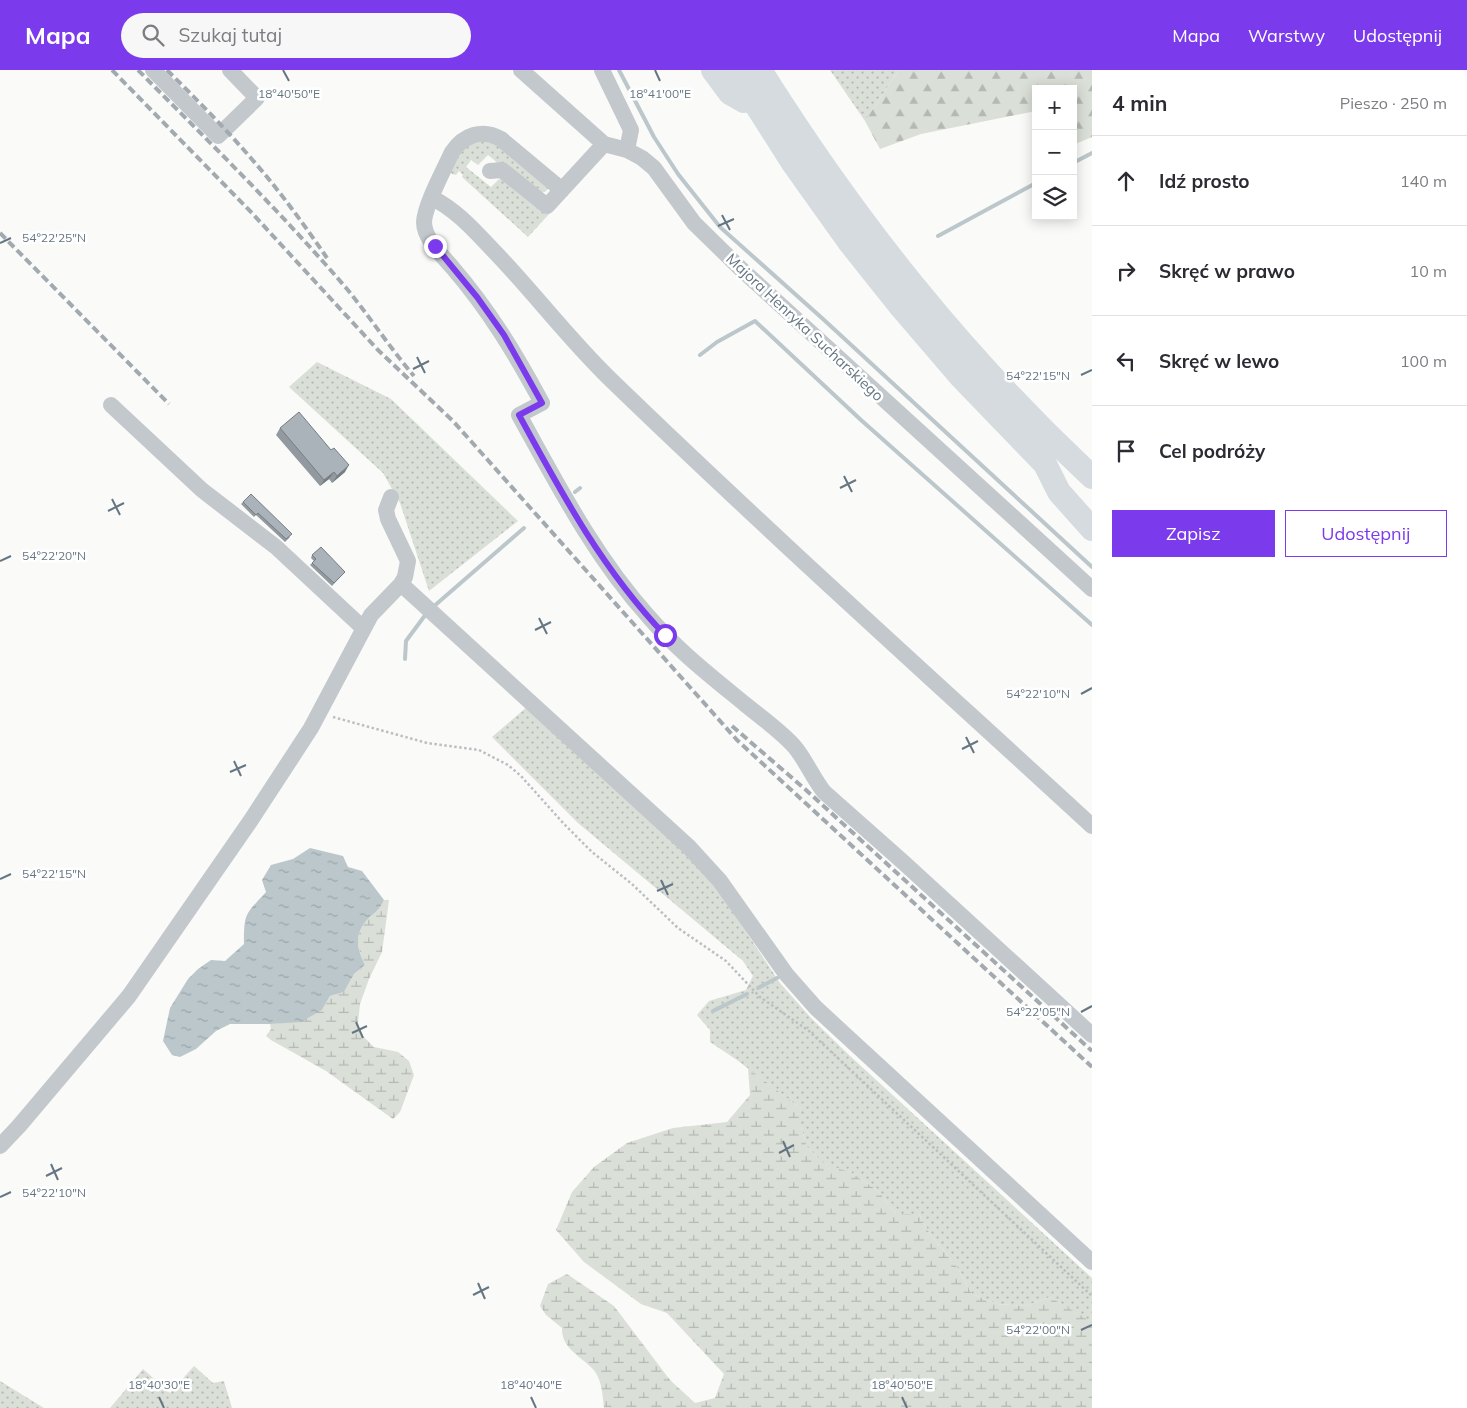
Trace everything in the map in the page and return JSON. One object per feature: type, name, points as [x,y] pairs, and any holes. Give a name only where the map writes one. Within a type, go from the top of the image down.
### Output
[{"type":"highway","points":[[713,70],[730,93],[758,109]]},
{"type":"highway","points":[[734,70],[794,163],[850,243],[901,307],[961,377],[1045,464],[1059,492],[1092,529]]},
{"type":"highway","points":[[760,70],[834,182],[879,244],[930,307],[1009,396],[1092,477]]},
{"type":"highway","points":[[780,70],[784,109]]},
{"type":"street","points":[[153,70],[218,136],[257,98],[230,70]]},
{"type":"street","name":"Majora Henryka Sucharskiego","points":[[521,70],[604,144],[627,150],[642,158],[654,168],[694,223],[740,268],[1092,589]]},
{"type":"street","points":[[602,70],[631,130],[627,150]]},
{"type":"street","points":[[562,190],[501,139],[484,133],[466,138],[452,152],[424,222],[428,236],[477,297],[504,335],[542,403],[519,415],[575,517],[626,592],[659,629],[685,654],[794,746],[815,781],[824,792],[1092,1034]]},
{"type":"street","points":[[490,171],[502,170],[547,206],[604,144]]},
{"type":"street","points":[[432,198],[446,204],[484,240],[574,342],[607,376],[783,543],[1092,826]]},
{"type":"street","points":[[111,405],[202,490],[276,547],[363,628]]},
{"type":"street","points":[[0,1146],[129,996],[251,820],[320,712],[371,615],[401,584],[408,569],[408,561],[388,519],[386,510],[391,497]]},
{"type":"street","points":[[401,584],[689,847],[706,864],[733,898],[786,974],[816,1008],[1092,1262]]},
{"type":"path","points":[[320,712],[428,743],[479,750],[508,765],[521,776],[592,852],[632,884],[678,928],[726,961],[760,997],[809,1031],[1092,1296]]},
{"type":"green space","points":[[830,70],[899,70],[865,121]]},
{"type":"green space","points":[[899,70],[1092,70],[1092,137],[1077,143],[1077,85],[1032,85],[1032,112],[921,134],[880,149],[865,121]]},
{"type":"green space","points":[[492,140],[549,188],[545,192],[522,183],[488,155],[478,165],[471,160],[466,167],[491,187],[503,178],[550,213],[528,237],[462,177],[463,175],[459,171],[456,175],[448,170],[468,142]]},
{"type":"green space","points":[[317,362],[391,399],[518,521],[429,591],[400,503],[383,473],[289,387]]},
{"type":"green space","points":[[528,706],[695,861],[723,897],[780,983],[812,1019],[1092,1278],[1092,1323],[1050,1297],[1026,1306],[997,1304],[972,1294],[957,1267],[930,1234],[919,1214],[896,1214],[877,1190],[850,1172],[825,1165],[807,1147],[801,1127],[801,1109],[737,1060],[710,1042],[710,1030],[697,1015],[709,1001],[746,990],[753,976],[743,961],[578,823],[492,737]]},
{"type":"green space","points":[[384,900],[389,900],[382,952],[360,1004],[358,1023],[362,1035],[374,1047],[398,1052],[409,1061],[414,1075],[400,1112],[393,1119],[326,1071],[266,1036],[271,1029],[270,1024],[301,1021],[322,1010],[330,996],[344,992],[354,974],[365,965],[358,943],[362,927],[378,910]]},
{"type":"green space","points":[[748,1068],[801,1109],[801,1127],[807,1147],[825,1164],[850,1172],[877,1190],[896,1214],[919,1214],[930,1234],[957,1267],[972,1294],[997,1304],[1026,1306],[1050,1297],[1090,1321],[1092,1323],[1092,1408],[604,1408],[602,1392],[595,1371],[571,1350],[563,1337],[562,1328],[546,1315],[540,1306],[548,1284],[567,1274],[614,1306],[670,1380],[695,1403],[715,1398],[724,1374],[667,1313],[641,1304],[584,1262],[556,1230],[572,1192],[594,1167],[627,1143],[673,1128],[727,1122],[750,1095]]},
{"type":"green space","points":[[194,1366],[213,1383],[224,1381],[232,1408],[110,1408],[143,1369],[170,1393]]},
{"type":"green space","points":[[0,1381],[44,1408],[0,1408]]},
{"type":"water","points":[[310,848],[343,856],[348,867],[362,871],[384,900],[378,910],[366,921],[358,937],[360,953],[365,965],[354,974],[344,992],[330,996],[322,1010],[301,1022],[230,1024],[216,1031],[196,1049],[180,1057],[172,1055],[163,1041],[170,1008],[188,979],[211,960],[225,961],[244,944],[245,920],[250,910],[266,892],[262,880],[271,865],[293,859]]},
{"type":"building","points":[[299,412],[331,450],[334,448],[349,465],[337,476],[334,472],[324,480],[280,428]]},
{"type":"building","points":[[251,494],[292,534],[286,539],[258,513],[256,515],[243,502]]},
{"type":"building","points":[[321,547],[345,572],[334,583],[312,563],[316,559],[312,555]]},
{"type":"waterway","points":[[619,70],[654,137],[678,174],[720,227],[823,319],[1092,567]]},
{"type":"waterway","points":[[1077,161],[1092,153]]},
{"type":"waterway","points":[[938,236],[1032,185]]},
{"type":"waterway","points":[[700,355],[717,342],[755,321],[861,420],[1092,625]]},
{"type":"waterway","points":[[575,492],[580,488]]},
{"type":"waterway","points":[[433,607],[524,528]]},
{"type":"waterway","points":[[405,659],[406,641],[426,614]]},
{"type":"waterway","points":[[758,988],[777,978]]},
{"type":"waterway","points":[[713,1011],[747,994]]},
{"type":"railway","points":[[112,70],[251,212],[378,350],[453,421],[737,740],[1092,1067]]},
{"type":"railway","points":[[138,70],[322,260],[347,289],[414,376]]},
{"type":"railway","points":[[167,70],[224,128],[256,164],[293,210],[327,258]]},
{"type":"railway","points":[[0,233],[169,404]]},
{"type":"railway","points":[[732,726],[806,790],[1092,1051]]},
{"type":"route","points":[[435,246],[477,297],[504,335],[542,403],[519,415],[575,517],[617,580],[665,635]]}]
